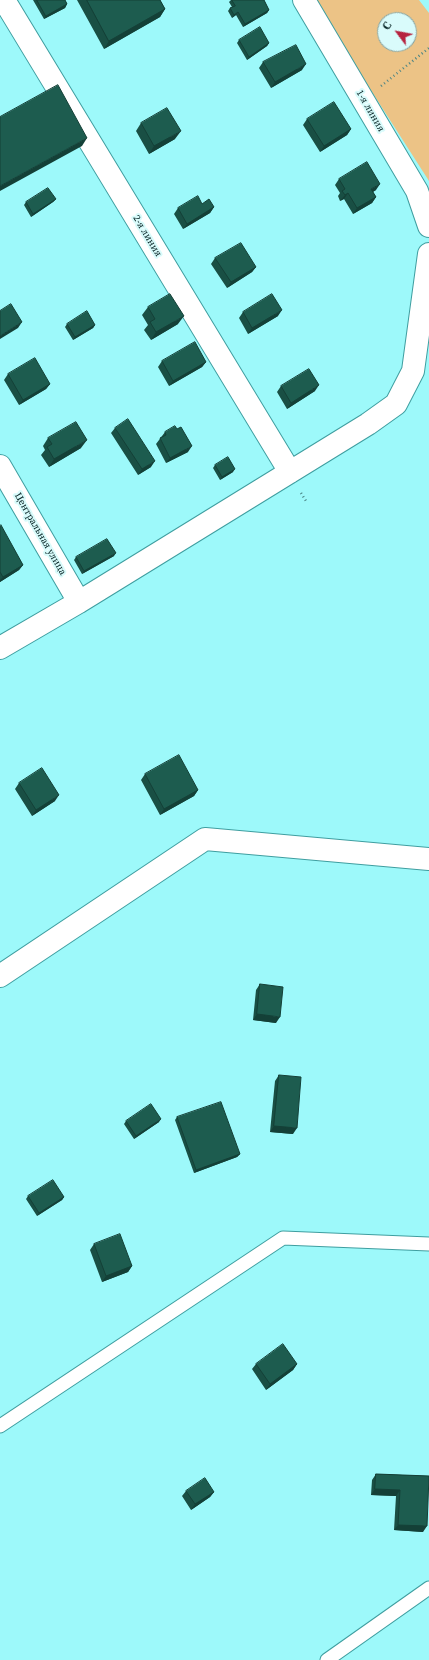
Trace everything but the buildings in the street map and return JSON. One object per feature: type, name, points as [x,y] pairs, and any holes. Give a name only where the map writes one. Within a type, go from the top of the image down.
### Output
[{"type":"street","name":"2-я линия","points":[[4,0],[290,472]]},
{"type":"street","name":"1-я линия","points":[[304,0],[417,191],[429,226]]},
{"type":"street","points":[[0,648],[80,602],[368,424],[396,404],[413,371],[429,254]]},
{"type":"street","name":"Центральная улица","points":[[0,466],[80,602]]},
{"type":"street","points":[[0,976],[205,840],[429,858]]},
{"type":"lane","points":[[0,1426],[283,1238],[429,1244]]},
{"type":"lane","points":[[328,1660],[429,1588]]},
{"type":"path","points":[[363,100],[429,48]]},
{"type":"shaded area","points":[[316,0],[419,0],[429,13],[429,181],[363,78]]}]
